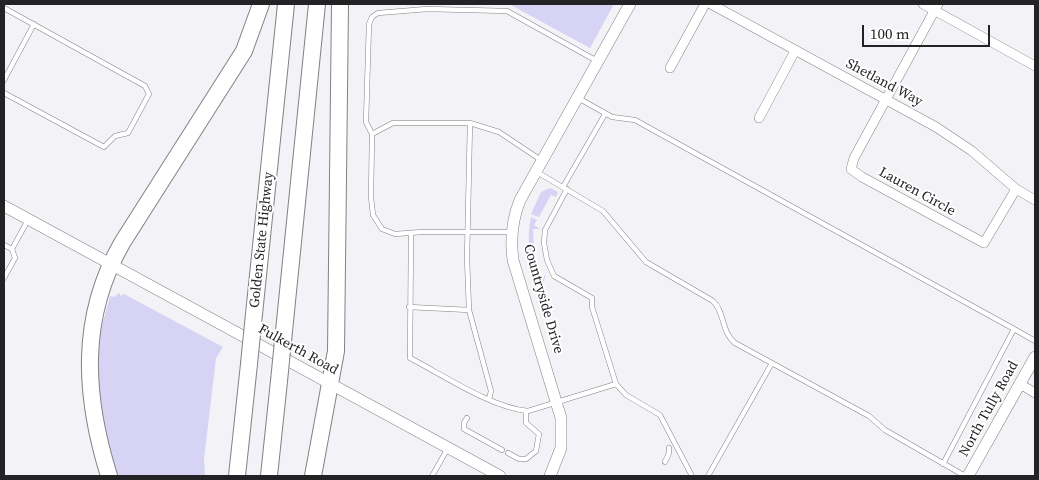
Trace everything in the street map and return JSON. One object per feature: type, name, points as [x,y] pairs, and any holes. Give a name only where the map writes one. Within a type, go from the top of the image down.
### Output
[{"type":"highway","points":[[109,476],[93,418],[89,371],[94,326],[111,264],[244,51],[261,4]]},
{"type":"highway","name":"Golden State Highway","points":[[237,476],[286,4]]},
{"type":"highway","points":[[269,476],[317,4]]},
{"type":"highway","points":[[313,476],[336,352],[340,4]]},
{"type":"street","name":"Countryside Drive","points":[[550,476],[560,455],[562,442],[561,418],[513,260],[511,232],[520,200],[629,4]]},
{"type":"street","points":[[670,68],[705,4]]},
{"type":"street","name":"Shetland Way","points":[[711,4],[955,138],[1016,189],[1035,200]]},
{"type":"street","points":[[923,4],[936,7],[1035,66]]},
{"type":"street","points":[[886,100],[936,7]]},
{"type":"street","points":[[759,118],[795,51]]},
{"type":"street","name":"Lauren Circle","points":[[886,100],[854,158],[852,169],[862,177],[984,243],[1016,189]]},
{"type":"street","name":"Fulkerth Road","points":[[4,206],[500,476]]},
{"type":"street","name":"North Tully Road","points":[[966,476],[1035,357]]},
{"type":"street","points":[[1020,384],[1035,393]]},
{"type":"lane","points":[[4,8],[145,86],[149,94],[128,133],[115,136],[104,147],[4,93]]},
{"type":"lane","points":[[511,232],[395,234],[382,229],[373,215],[371,197],[372,134],[366,122],[369,24],[372,17],[378,13],[427,10],[507,11],[597,61]]},
{"type":"lane","points":[[4,80],[34,24]]},
{"type":"lane","points":[[577,98],[614,118],[629,117],[635,120],[1035,341]]},
{"type":"lane","points":[[605,114],[565,188],[545,230],[544,243],[547,260],[554,276],[592,298],[592,308],[616,384],[626,395],[660,415],[692,476]]},
{"type":"lane","points":[[372,134],[393,123],[470,122],[499,132],[542,161]]},
{"type":"lane","points":[[470,122],[467,258],[469,310],[492,391],[489,399]]},
{"type":"lane","points":[[535,172],[608,214],[650,266],[713,301],[719,309],[726,332],[732,340],[868,416],[885,430],[966,476]]},
{"type":"lane","points":[[4,278],[15,258],[12,249],[28,219]]},
{"type":"lane","points":[[411,233],[410,358],[514,410],[526,411],[616,384]]},
{"type":"lane","points":[[4,252],[5,246],[12,249]]},
{"type":"lane","points":[[409,307],[469,310]]},
{"type":"lane","points":[[943,464],[1014,329]]},
{"type":"lane","points":[[708,476],[772,363]]},
{"type":"lane","points":[[508,453],[519,459],[526,459],[536,451],[540,434],[526,423],[526,411]]},
{"type":"lane","points":[[467,418],[464,423],[464,429],[502,450]]},
{"type":"lane","points":[[432,476],[448,448]]},
{"type":"lane","points":[[665,462],[669,448]]},
{"type":"shaded area","points":[[509,4],[614,4],[590,48]]},
{"type":"shaded area","points":[[550,188],[558,192],[556,197],[551,195],[539,217],[531,214],[541,192]]},
{"type":"shaded area","points":[[531,217],[537,220],[534,225],[540,229],[533,229],[534,253],[540,277],[546,275],[543,283],[537,280],[532,264],[529,241]]},
{"type":"shaded area","points":[[119,293],[121,296],[124,294],[223,347],[216,358],[204,459],[205,476],[117,476],[99,411],[95,362],[110,296],[114,297]]}]
